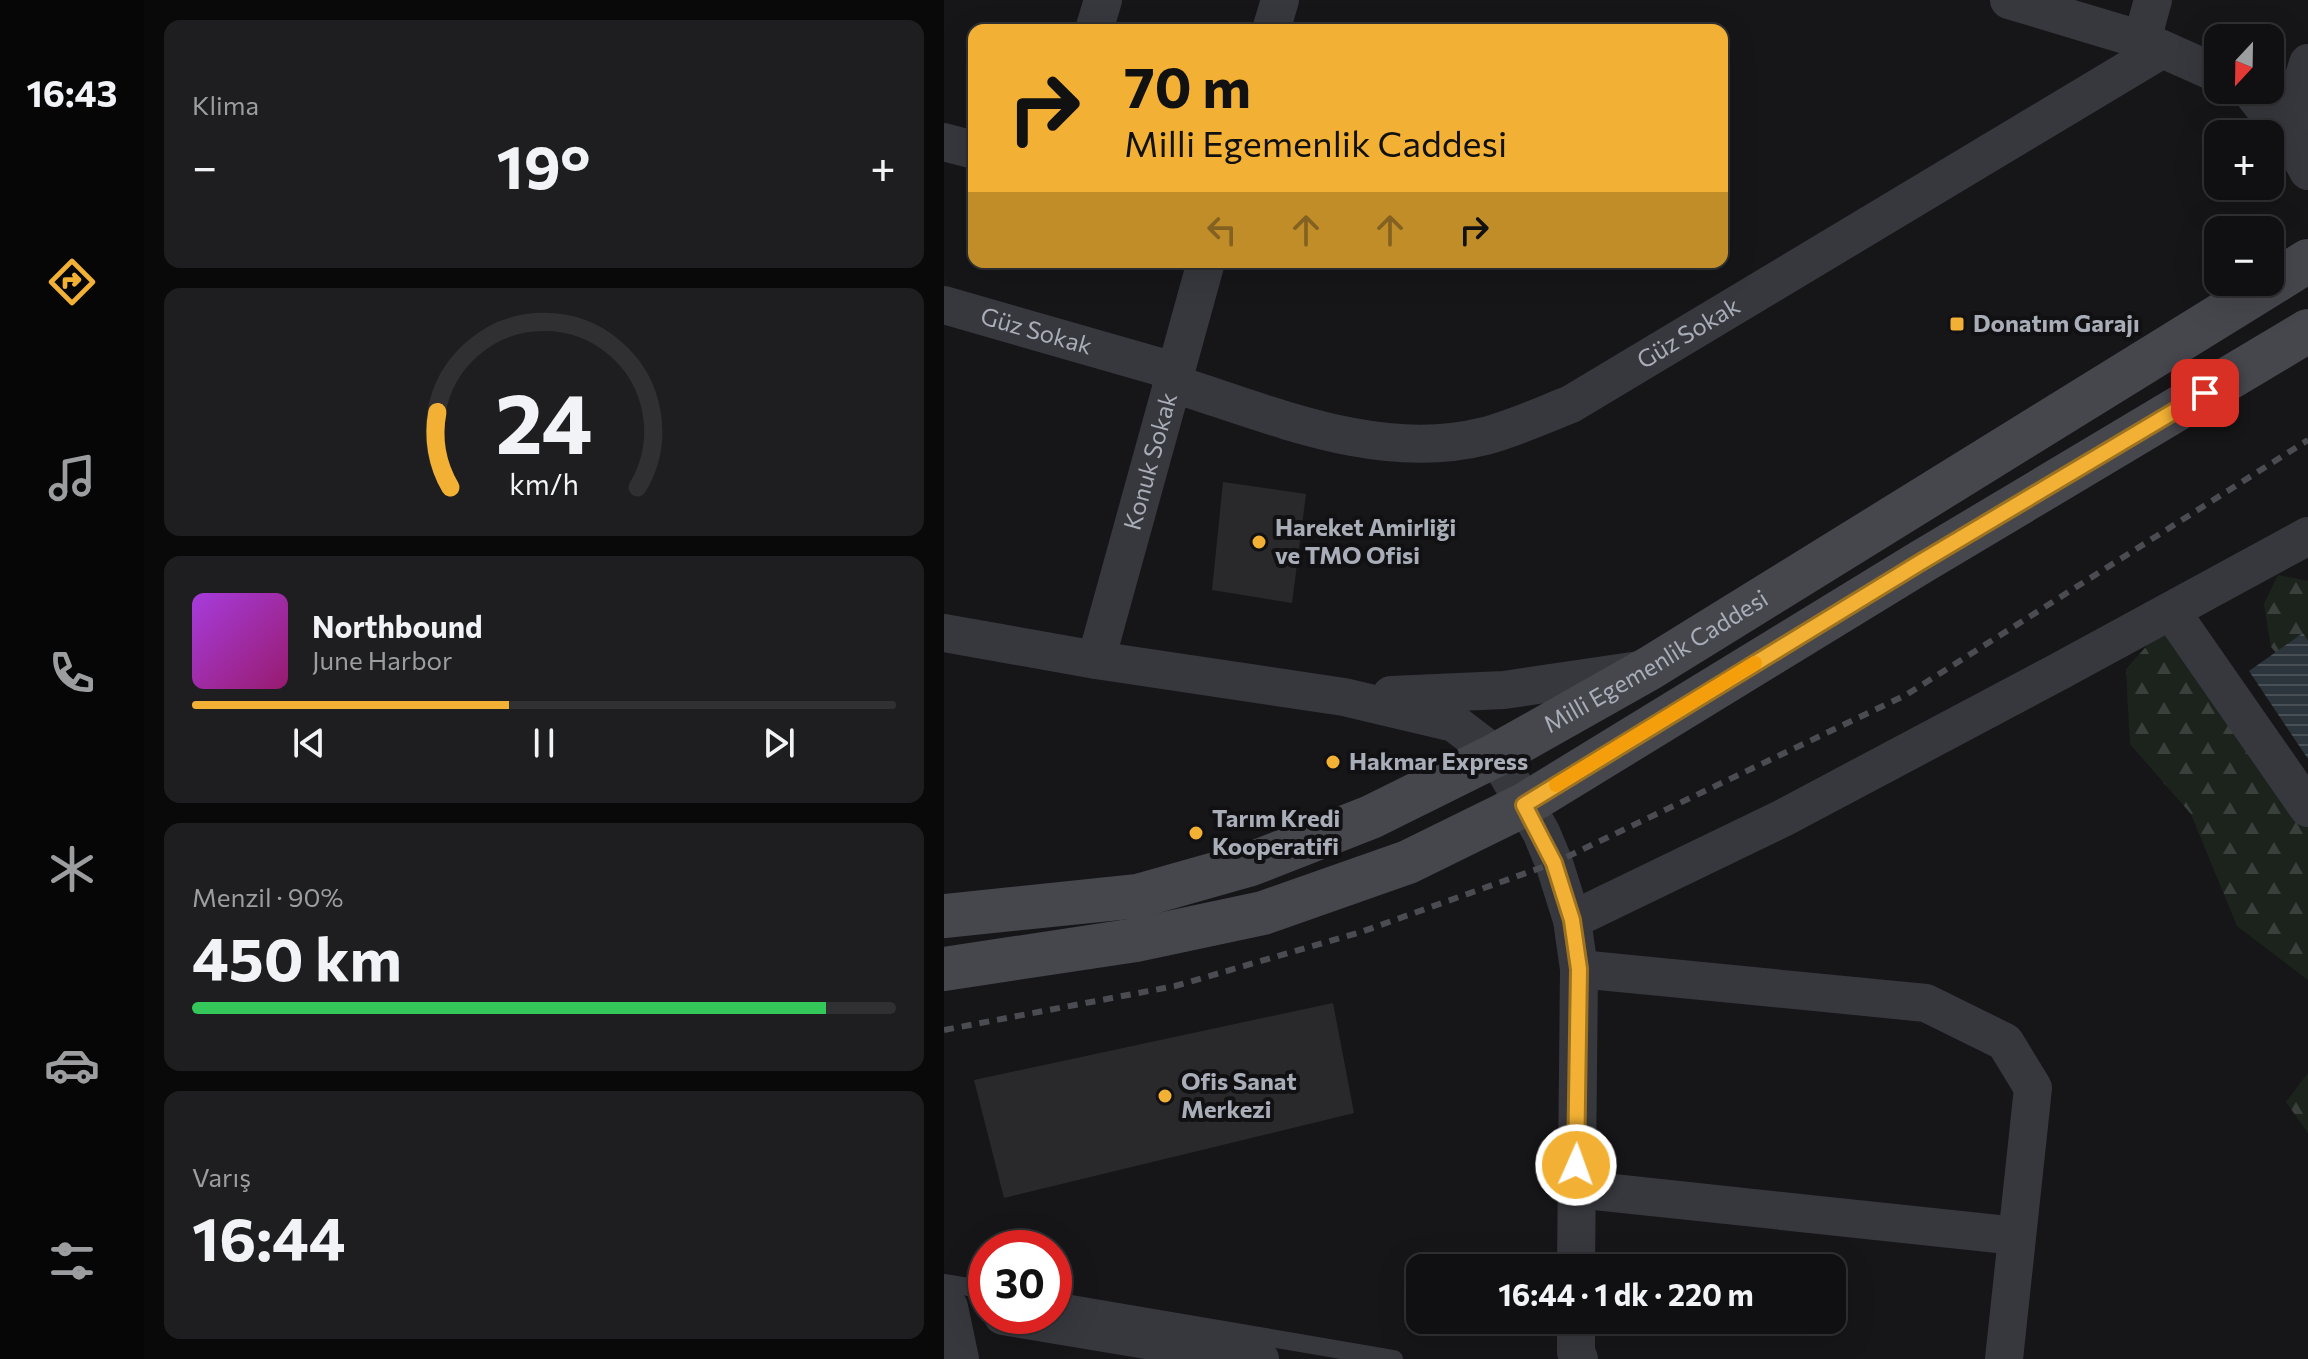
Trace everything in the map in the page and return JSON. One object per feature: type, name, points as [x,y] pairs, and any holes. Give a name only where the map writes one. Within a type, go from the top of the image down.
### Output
[{"type":"main road","name":"Milli Egemenlik Caddesi","points":[[944,916],[1138,896],[1251,864],[1371,817],[1496,755],[1650,668],[2308,261]]},
{"type":"main road","points":[[944,969],[1136,940],[1263,913],[1408,862],[1524,805],[1921,562],[2308,331]]},
{"type":"street","points":[[1096,24],[1103,0]]},
{"type":"street","points":[[1273,24],[1280,0]]},
{"type":"street","points":[[2009,0],[2151,45],[2204,68]]},
{"type":"street","points":[[2151,45],[2153,0]]},
{"type":"street","name":"Güz Sokak","points":[[944,305],[1172,377],[1344,436],[1381,443],[1433,442],[1483,436],[1571,404],[2151,45]]},
{"type":"street","points":[[2287,136],[2308,63]]},
{"type":"street","points":[[2261,104],[2287,136],[2308,171]]},
{"type":"street","points":[[944,142],[968,148]]},
{"type":"street","name":"Konuk Sokak","points":[[1096,660],[1204,268]]},
{"type":"street","points":[[1572,920],[1783,818],[2305,542]]},
{"type":"street","points":[[2171,611],[2308,808]]},
{"type":"street","points":[[944,633],[1096,660],[1344,697],[1454,723],[1496,755],[1554,863],[1572,920],[1579,969],[1576,1254]]},
{"type":"street","points":[[1344,697],[1504,690],[1650,668]]},
{"type":"street","points":[[1579,969],[1926,1003],[2005,1042],[2033,1088],[2004,1359]]},
{"type":"street","points":[[1576,1189],[2017,1236]]},
{"type":"street","points":[[946,1299],[968,1307]]},
{"type":"street","points":[[946,1299],[960,1359]]},
{"type":"street","points":[[1072,1328],[1260,1359]]},
{"type":"street","points":[[1576,1334],[1579,1359]]},
{"type":"lane","points":[[946,1299],[968,1294]]},
{"type":"lane","points":[[1072,1304],[1394,1359]]},
{"type":"green space","points":[[2278,575],[2308,581],[2308,689],[2271,647],[2264,604]]},
{"type":"green space","points":[[2162,629],[2308,805],[2308,980],[2237,926],[2191,814],[2130,744],[2126,669]]},
{"type":"green space","points":[[2308,1073],[2308,1133],[2286,1102]]},
{"type":"shaded area","points":[[2303,633],[2308,641],[2308,759],[2249,671]]},
{"type":"building","name":"Hareket Amirliği ve TMO Ofisi","points":[[1223,482],[1306,494],[1292,603],[1212,590]]},
{"type":"building","name":"Ofis Sanat Merkezi","points":[[1333,1003],[1354,1113],[1004,1198],[974,1080]]},
{"type":"railway","points":[[944,1030],[1175,986],[1361,932],[1554,863],[1906,695],[2308,440]]},
{"type":"slow traffic","points":[[1556,785],[1755,663]]},
{"type":"place","name":"Donatım Garajı","points":[[1957,324]]},
{"type":"place","name":"Hareket Amirliği ve TMO Ofisi","points":[[1259,542]]},
{"type":"place","name":"Hakmar Express","points":[[1333,762]]},
{"type":"place","name":"Tarım Kredi Kooperatifi","points":[[1196,833]]},
{"type":"place","name":"Ofis Sanat Merkezi","points":[[1165,1096]]},
{"type":"route","points":[[1576,1165],[1579,969],[1572,920],[1554,863],[1541,832],[1524,805],[1921,562],[2205,393]]}]
